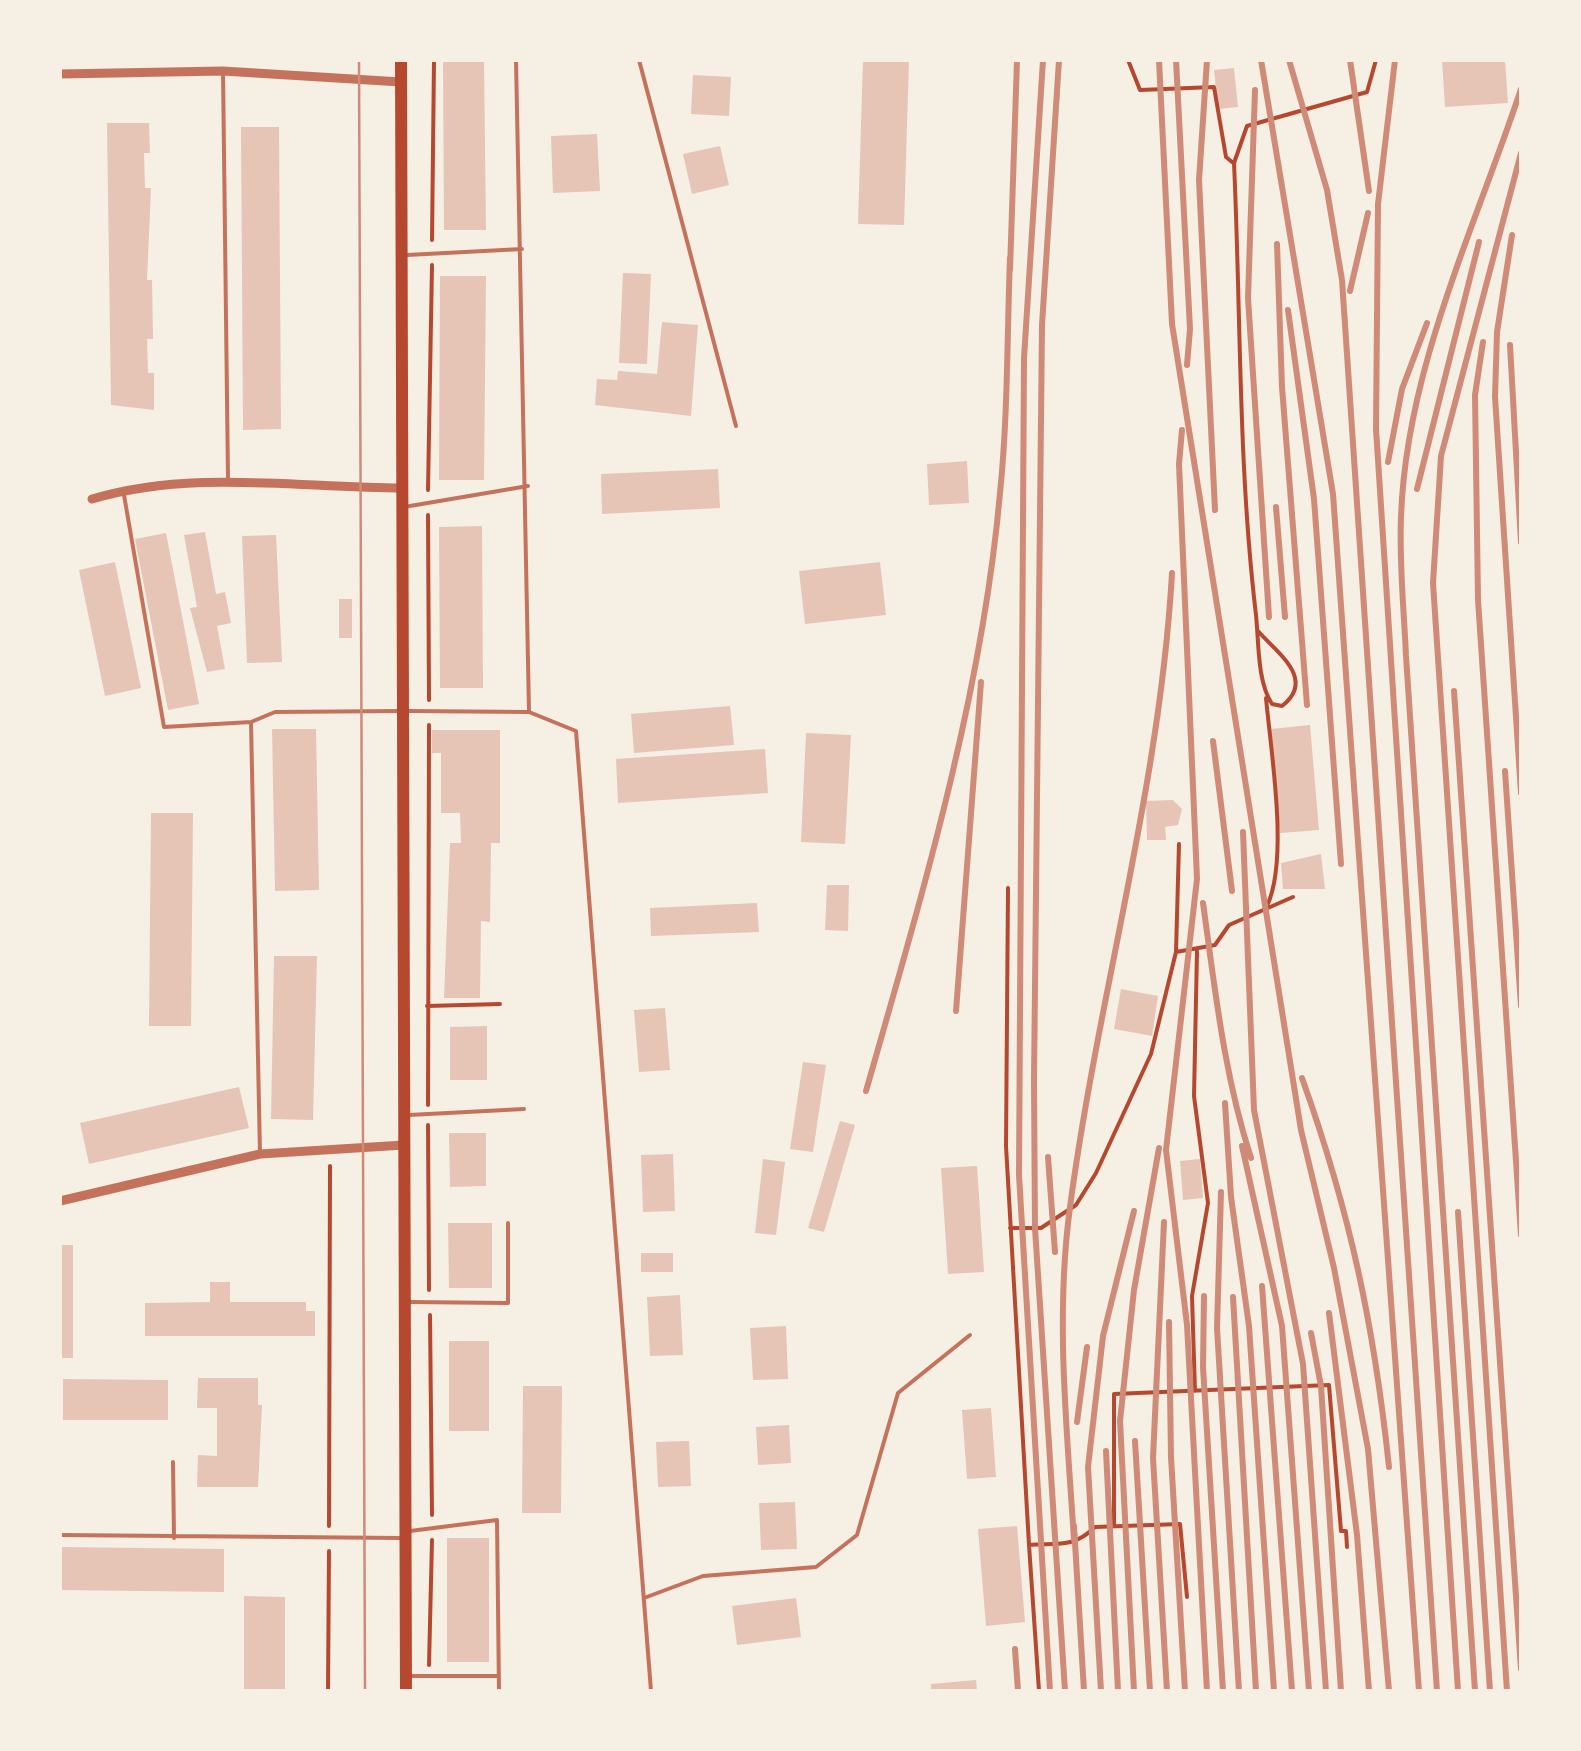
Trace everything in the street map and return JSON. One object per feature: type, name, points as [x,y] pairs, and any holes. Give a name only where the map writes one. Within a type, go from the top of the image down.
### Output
[{"type":"main road","points":[[401,60],[406,1691]]},
{"type":"street","points":[[60,74],[223,71],[401,82]]},
{"type":"street","points":[[92,499],[123,490],[228,480],[403,488]]},
{"type":"street","points":[[60,1201],[260,1154],[404,1145]]},
{"type":"lane","points":[[516,60],[528,486],[529,712]]},
{"type":"lane","points":[[639,60],[736,426]]},
{"type":"lane","points":[[223,71],[228,480]]},
{"type":"lane","points":[[402,255],[522,249]]},
{"type":"lane","points":[[402,508],[528,486]]},
{"type":"lane","points":[[123,490],[164,728],[250,722],[274,712],[429,711],[529,712],[576,731],[651,1691]]},
{"type":"lane","points":[[250,722],[260,1154]]},
{"type":"lane","points":[[404,1116],[524,1109]]},
{"type":"lane","points":[[404,1302],[508,1303],[508,1223]]},
{"type":"lane","points":[[644,1598],[703,1576],[816,1567],[857,1535],[898,1393],[970,1335]]},
{"type":"lane","points":[[173,1462],[174,1538]]},
{"type":"lane","points":[[60,1535],[329,1540],[432,1531],[497,1520],[499,1691]]},
{"type":"lane","points":[[406,1676],[498,1676]]},
{"type":"path","points":[[428,1676],[432,1531],[428,504],[434,60]]},
{"type":"path","points":[[1128,60],[1140,90],[1214,87],[1226,157],[1234,163]]},
{"type":"path","points":[[1266,907],[1276,886],[1278,858],[1240,400],[1234,163],[1247,126],[1367,92],[1376,60]]},
{"type":"path","points":[[1258,631],[1284,655],[1296,683],[1291,699],[1282,706],[1272,704],[1265,694]]},
{"type":"path","points":[[1010,1228],[1041,1228],[1076,1205],[1096,1173],[1152,1054],[1176,952],[1178,844]]},
{"type":"path","points":[[1008,888],[1010,1228],[1039,1691]]},
{"type":"path","points":[[1176,952],[1215,945],[1230,925],[1293,897]]},
{"type":"path","points":[[1196,1391],[1192,1296],[1208,1202],[1194,1096],[1198,951]]},
{"type":"path","points":[[427,1006],[500,1004]]},
{"type":"path","points":[[328,1691],[330,1148]]},
{"type":"path","points":[[1114,1526],[1114,1394],[1329,1386],[1341,1531],[1346,1530],[1346,1547]]},
{"type":"path","points":[[1029,1545],[1068,1546],[1080,1542],[1096,1527],[1180,1524],[1186,1597]]},
{"type":"building","points":[[443,60],[484,60],[486,230],[444,230]]},
{"type":"building","points":[[863,60],[909,60],[904,225],[858,224]]},
{"type":"building","points":[[1442,60],[1505,60],[1508,103],[1445,107]]},
{"type":"building","points":[[1234,68],[1238,107],[1218,109],[1214,70]]},
{"type":"building","points":[[693,75],[731,77],[729,116],[691,114]]},
{"type":"building","points":[[107,123],[149,123],[150,153],[144,153],[145,188],[151,188],[147,280],[152,280],[153,339],[147,339],[148,373],[154,373],[154,410],[111,405]]},
{"type":"building","points":[[241,127],[279,127],[281,429],[243,430]]},
{"type":"building","points":[[597,134],[600,191],[553,193],[551,136]]},
{"type":"building","points":[[720,146],[729,185],[692,194],[683,154]]},
{"type":"building","points":[[623,273],[651,274],[647,364],[619,363]]},
{"type":"building","points":[[440,276],[486,276],[484,480],[439,480]]},
{"type":"building","points":[[662,322],[698,325],[691,416],[595,405],[597,379],[617,380],[618,371],[657,374]]},
{"type":"building","points":[[967,461],[969,503],[929,505],[927,464]]},
{"type":"building","points":[[718,469],[720,508],[602,514],[601,474]]},
{"type":"building","points":[[482,526],[483,688],[440,688],[439,527]]},
{"type":"building","points":[[205,532],[216,594],[225,592],[231,623],[217,626],[225,669],[207,672],[190,608],[197,607],[184,535]]},
{"type":"building","points":[[166,533],[199,704],[168,710],[135,539]]},
{"type":"building","points":[[276,535],[282,662],[247,663],[242,536]]},
{"type":"building","points":[[115,562],[141,688],[105,696],[79,570]]},
{"type":"building","points":[[880,562],[886,615],[805,624],[799,571]]},
{"type":"building","points":[[339,599],[352,599],[352,638],[339,638]]},
{"type":"building","points":[[730,706],[734,745],[634,753],[631,714]]},
{"type":"building","points":[[1310,725],[1319,830],[1280,833],[1271,729]]},
{"type":"building","points":[[272,729],[316,729],[319,890],[275,891]]},
{"type":"building","points":[[432,730],[500,730],[500,843],[491,843],[490,922],[481,921],[480,998],[444,998],[450,843],[461,843],[460,813],[441,813],[441,753],[432,753]]},
{"type":"building","points":[[806,733],[851,735],[845,844],[801,842]]},
{"type":"building","points":[[765,749],[768,793],[618,803],[616,759]]},
{"type":"building","points":[[1173,800],[1182,809],[1178,825],[1165,827],[1166,840],[1147,840],[1146,801]]},
{"type":"building","points":[[151,813],[193,813],[191,1026],[149,1026]]},
{"type":"building","points":[[1321,854],[1325,889],[1283,889],[1281,863]]},
{"type":"building","points":[[827,885],[849,885],[848,931],[825,930]]},
{"type":"building","points":[[757,903],[759,932],[651,936],[650,908]]},
{"type":"building","points":[[274,956],[317,956],[313,1120],[271,1119]]},
{"type":"building","points":[[1121,989],[1158,996],[1152,1036],[1114,1029]]},
{"type":"building","points":[[665,1008],[670,1070],[639,1072],[634,1010]]},
{"type":"building","points":[[487,1026],[487,1080],[450,1080],[450,1027]]},
{"type":"building","points":[[803,1062],[826,1065],[813,1152],[790,1149]]},
{"type":"building","points":[[239,1087],[249,1128],[89,1164],[80,1123]]},
{"type":"building","points":[[840,1121],[855,1125],[824,1232],[808,1228]]},
{"type":"building","points":[[449,1133],[486,1133],[486,1186],[450,1187]]},
{"type":"building","points":[[673,1154],[675,1211],[643,1212],[641,1155]]},
{"type":"building","points":[[763,1159],[785,1162],[776,1235],[755,1233]]},
{"type":"building","points":[[1200,1159],[1203,1198],[1183,1200],[1180,1161]]},
{"type":"building","points":[[977,1166],[984,1272],[948,1274],[941,1168]]},
{"type":"building","points":[[448,1223],[492,1223],[492,1288],[449,1288]]},
{"type":"building","points":[[60,1245],[73,1245],[73,1358],[60,1358]]},
{"type":"building","points":[[641,1253],[673,1253],[673,1272],[641,1272]]},
{"type":"building","points":[[210,1282],[230,1282],[230,1302],[306,1302],[306,1311],[315,1311],[315,1336],[145,1336],[145,1303],[210,1302]]},
{"type":"building","points":[[680,1295],[683,1355],[650,1356],[647,1297]]},
{"type":"building","points":[[786,1326],[788,1379],[753,1380],[750,1328]]},
{"type":"building","points":[[449,1341],[489,1341],[489,1431],[449,1431]]},
{"type":"building","points":[[198,1378],[258,1378],[258,1405],[262,1405],[258,1487],[197,1487],[198,1455],[217,1456],[217,1408],[197,1408]]},
{"type":"building","points":[[63,1379],[168,1380],[168,1420],[63,1420]]},
{"type":"building","points":[[523,1386],[562,1386],[561,1513],[522,1513]]},
{"type":"building","points":[[991,1408],[996,1477],[967,1479],[962,1410]]},
{"type":"building","points":[[789,1425],[791,1463],[758,1465],[756,1427]]},
{"type":"building","points":[[689,1441],[691,1486],[658,1487],[656,1442]]},
{"type":"building","points":[[795,1502],[797,1549],[761,1550],[759,1503]]},
{"type":"building","points":[[1017,1526],[1025,1622],[986,1626],[978,1529]]},
{"type":"building","points":[[447,1538],[489,1538],[489,1662],[447,1662]]},
{"type":"building","points":[[60,1547],[224,1549],[224,1592],[60,1590]]},
{"type":"building","points":[[244,1596],[285,1597],[285,1691],[244,1691]]},
{"type":"building","points":[[796,1598],[801,1637],[737,1645],[732,1606]]},
{"type":"building","points":[[976,1680],[977,1691],[931,1691],[931,1684]]},
{"type":"tram line","points":[[359,60],[365,1691]]},
{"type":"railway","points":[[1010,270],[1017,60]]},
{"type":"railway","points":[[1043,60],[1024,358],[1019,1175],[1050,1691]]},
{"type":"railway","points":[[1059,60],[1042,325],[1034,1081],[1035,1228],[1065,1691]]},
{"type":"railway","points":[[1159,60],[1172,324],[1301,1130],[1334,1268],[1368,1449],[1389,1691]]},
{"type":"railway","points":[[1176,60],[1190,329],[1187,365]]},
{"type":"railway","points":[[1207,60],[1199,180],[1215,510]]},
{"type":"railway","points":[[1261,60],[1333,494],[1419,1691]]},
{"type":"railway","points":[[1289,60],[1327,190],[1342,280],[1437,1691]]},
{"type":"railway","points":[[1350,60],[1369,191]]},
{"type":"railway","points":[[1395,60],[1378,204],[1376,429],[1458,1691]]},
{"type":"railway","points":[[1475,1691],[1406,656],[1401,517],[1415,407],[1429,353],[1521,89]]},
{"type":"railway","points":[[1255,90],[1248,298],[1269,617]]},
{"type":"railway","points":[[1507,1691],[1433,583],[1441,456],[1521,153]]},
{"type":"railway","points":[[1350,291],[1368,213]]},
{"type":"railway","points":[[1512,235],[1497,332],[1495,397],[1521,793]]},
{"type":"railway","points":[[1417,489],[1479,242]]},
{"type":"railway","points":[[1277,244],[1282,387],[1307,705]]},
{"type":"railway","points":[[866,1091],[947,795],[979,645],[1003,464],[1010,258]]},
{"type":"railway","points":[[1288,310],[1314,499],[1341,864]]},
{"type":"railway","points":[[1388,462],[1402,389],[1427,323]]},
{"type":"railway","points":[[1483,342],[1475,395],[1478,600],[1521,1235]]},
{"type":"railway","points":[[1510,345],[1521,542]]},
{"type":"railway","points":[[1182,430],[1179,464],[1197,879],[1166,1150],[1187,1325],[1207,1691]]},
{"type":"railway","points":[[1276,507],[1285,617]]},
{"type":"railway","points":[[1074,1540],[1064,1374],[1063,1290],[1070,1207],[1155,733],[1172,573]]},
{"type":"railway","points":[[956,1011],[981,682]]},
{"type":"railway","points":[[1454,691],[1521,1669]]},
{"type":"railway","points":[[1213,741],[1232,891]]},
{"type":"railway","points":[[1505,771],[1521,1006]]},
{"type":"railway","points":[[1243,832],[1254,1110],[1303,1364],[1326,1691]]},
{"type":"railway","points":[[1203,903],[1227,1064],[1251,1158]]},
{"type":"railway","points":[[1302,1078],[1334,1175],[1358,1270],[1376,1365],[1389,1467]]},
{"type":"railway","points":[[1225,1103],[1231,1197],[1249,1326],[1274,1691]]},
{"type":"railway","points":[[1242,1146],[1282,1326],[1309,1691]]},
{"type":"railway","points":[[1134,1691],[1120,1421],[1134,1290],[1159,1148]]},
{"type":"railway","points":[[1048,1157],[1055,1252]]},
{"type":"railway","points":[[1221,1192],[1217,1328],[1239,1691]]},
{"type":"railway","points":[[1101,1691],[1088,1467],[1103,1336],[1134,1211]]},
{"type":"railway","points":[[1458,1212],[1490,1691]]},
{"type":"railway","points":[[1164,1222],[1153,1458],[1167,1691]]},
{"type":"railway","points":[[1262,1286],[1292,1691]]},
{"type":"railway","points":[[1204,1296],[1203,1367],[1223,1691]]},
{"type":"railway","points":[[1233,1297],[1256,1691]]},
{"type":"railway","points":[[1329,1313],[1357,1535],[1369,1691]]},
{"type":"railway","points":[[1169,1322],[1171,1457],[1185,1691]]},
{"type":"railway","points":[[1311,1333],[1321,1386],[1341,1691]]},
{"type":"railway","points":[[1077,1422],[1087,1347]]},
{"type":"railway","points":[[1135,1441],[1150,1691]]},
{"type":"railway","points":[[1106,1451],[1118,1691]]},
{"type":"railway","points":[[1074,1526],[1084,1691]]},
{"type":"railway","points":[[1015,1649],[1018,1691]]}]
